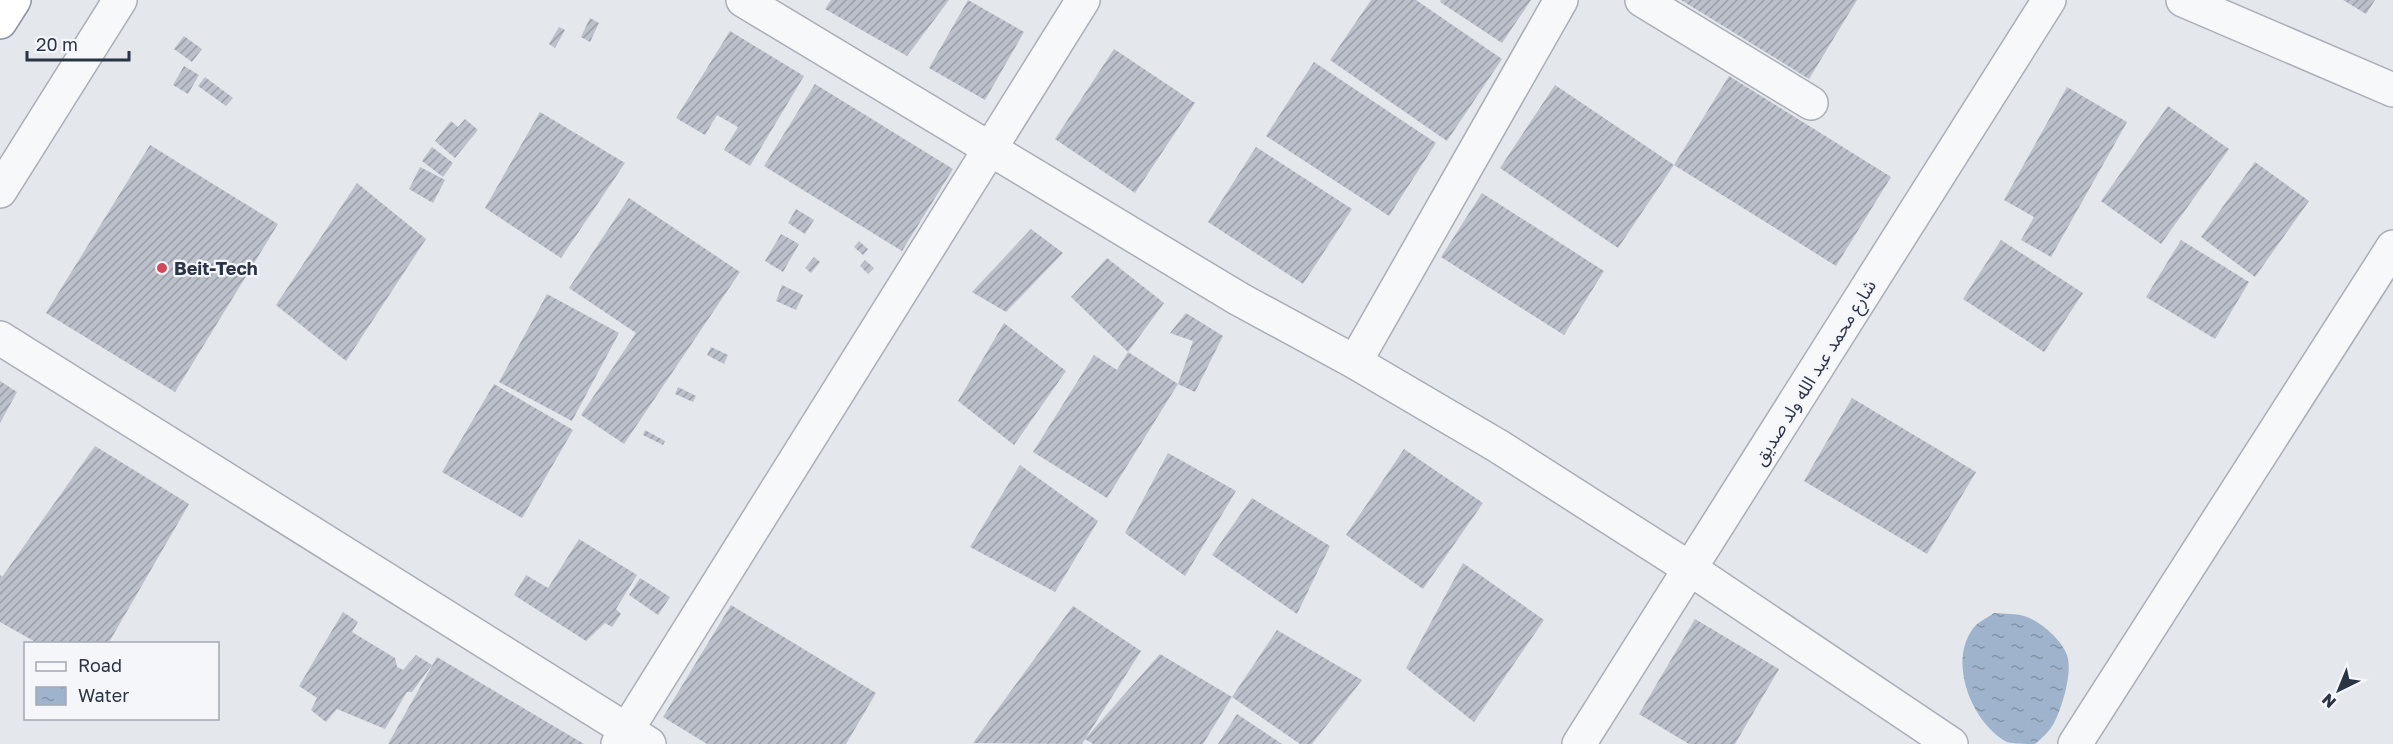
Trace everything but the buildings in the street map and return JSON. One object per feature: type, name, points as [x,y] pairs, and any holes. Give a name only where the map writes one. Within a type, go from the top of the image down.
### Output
[{"type":"highway","points":[[0,22],[14,0]]},
{"type":"street","points":[[0,191],[120,0]]},
{"type":"street","points":[[743,0],[1239,299],[1355,362],[1498,446],[1689,568],[1951,744]]},
{"type":"street","points":[[0,338],[631,739],[1083,0]]},
{"type":"street","points":[[1355,362],[1561,0]]},
{"type":"street","points":[[1642,0],[1811,103]]},
{"type":"street","name":"شارع محمد عبد الله ولد صديق","points":[[1579,744],[2049,0]]},
{"type":"street","points":[[2183,0],[2393,90]]},
{"type":"street","points":[[2075,744],[2393,247]]},
{"type":"water","points":[[1994,613],[2019,615],[2033,619],[2056,638],[2067,655],[2068,680],[2060,708],[2052,726],[2035,744],[2007,742],[1995,733],[1984,722],[1968,692],[1964,676],[1965,644],[1974,627]]},
{"type":"place","name":"Beit-Tech","points":[[162,268]]}]
